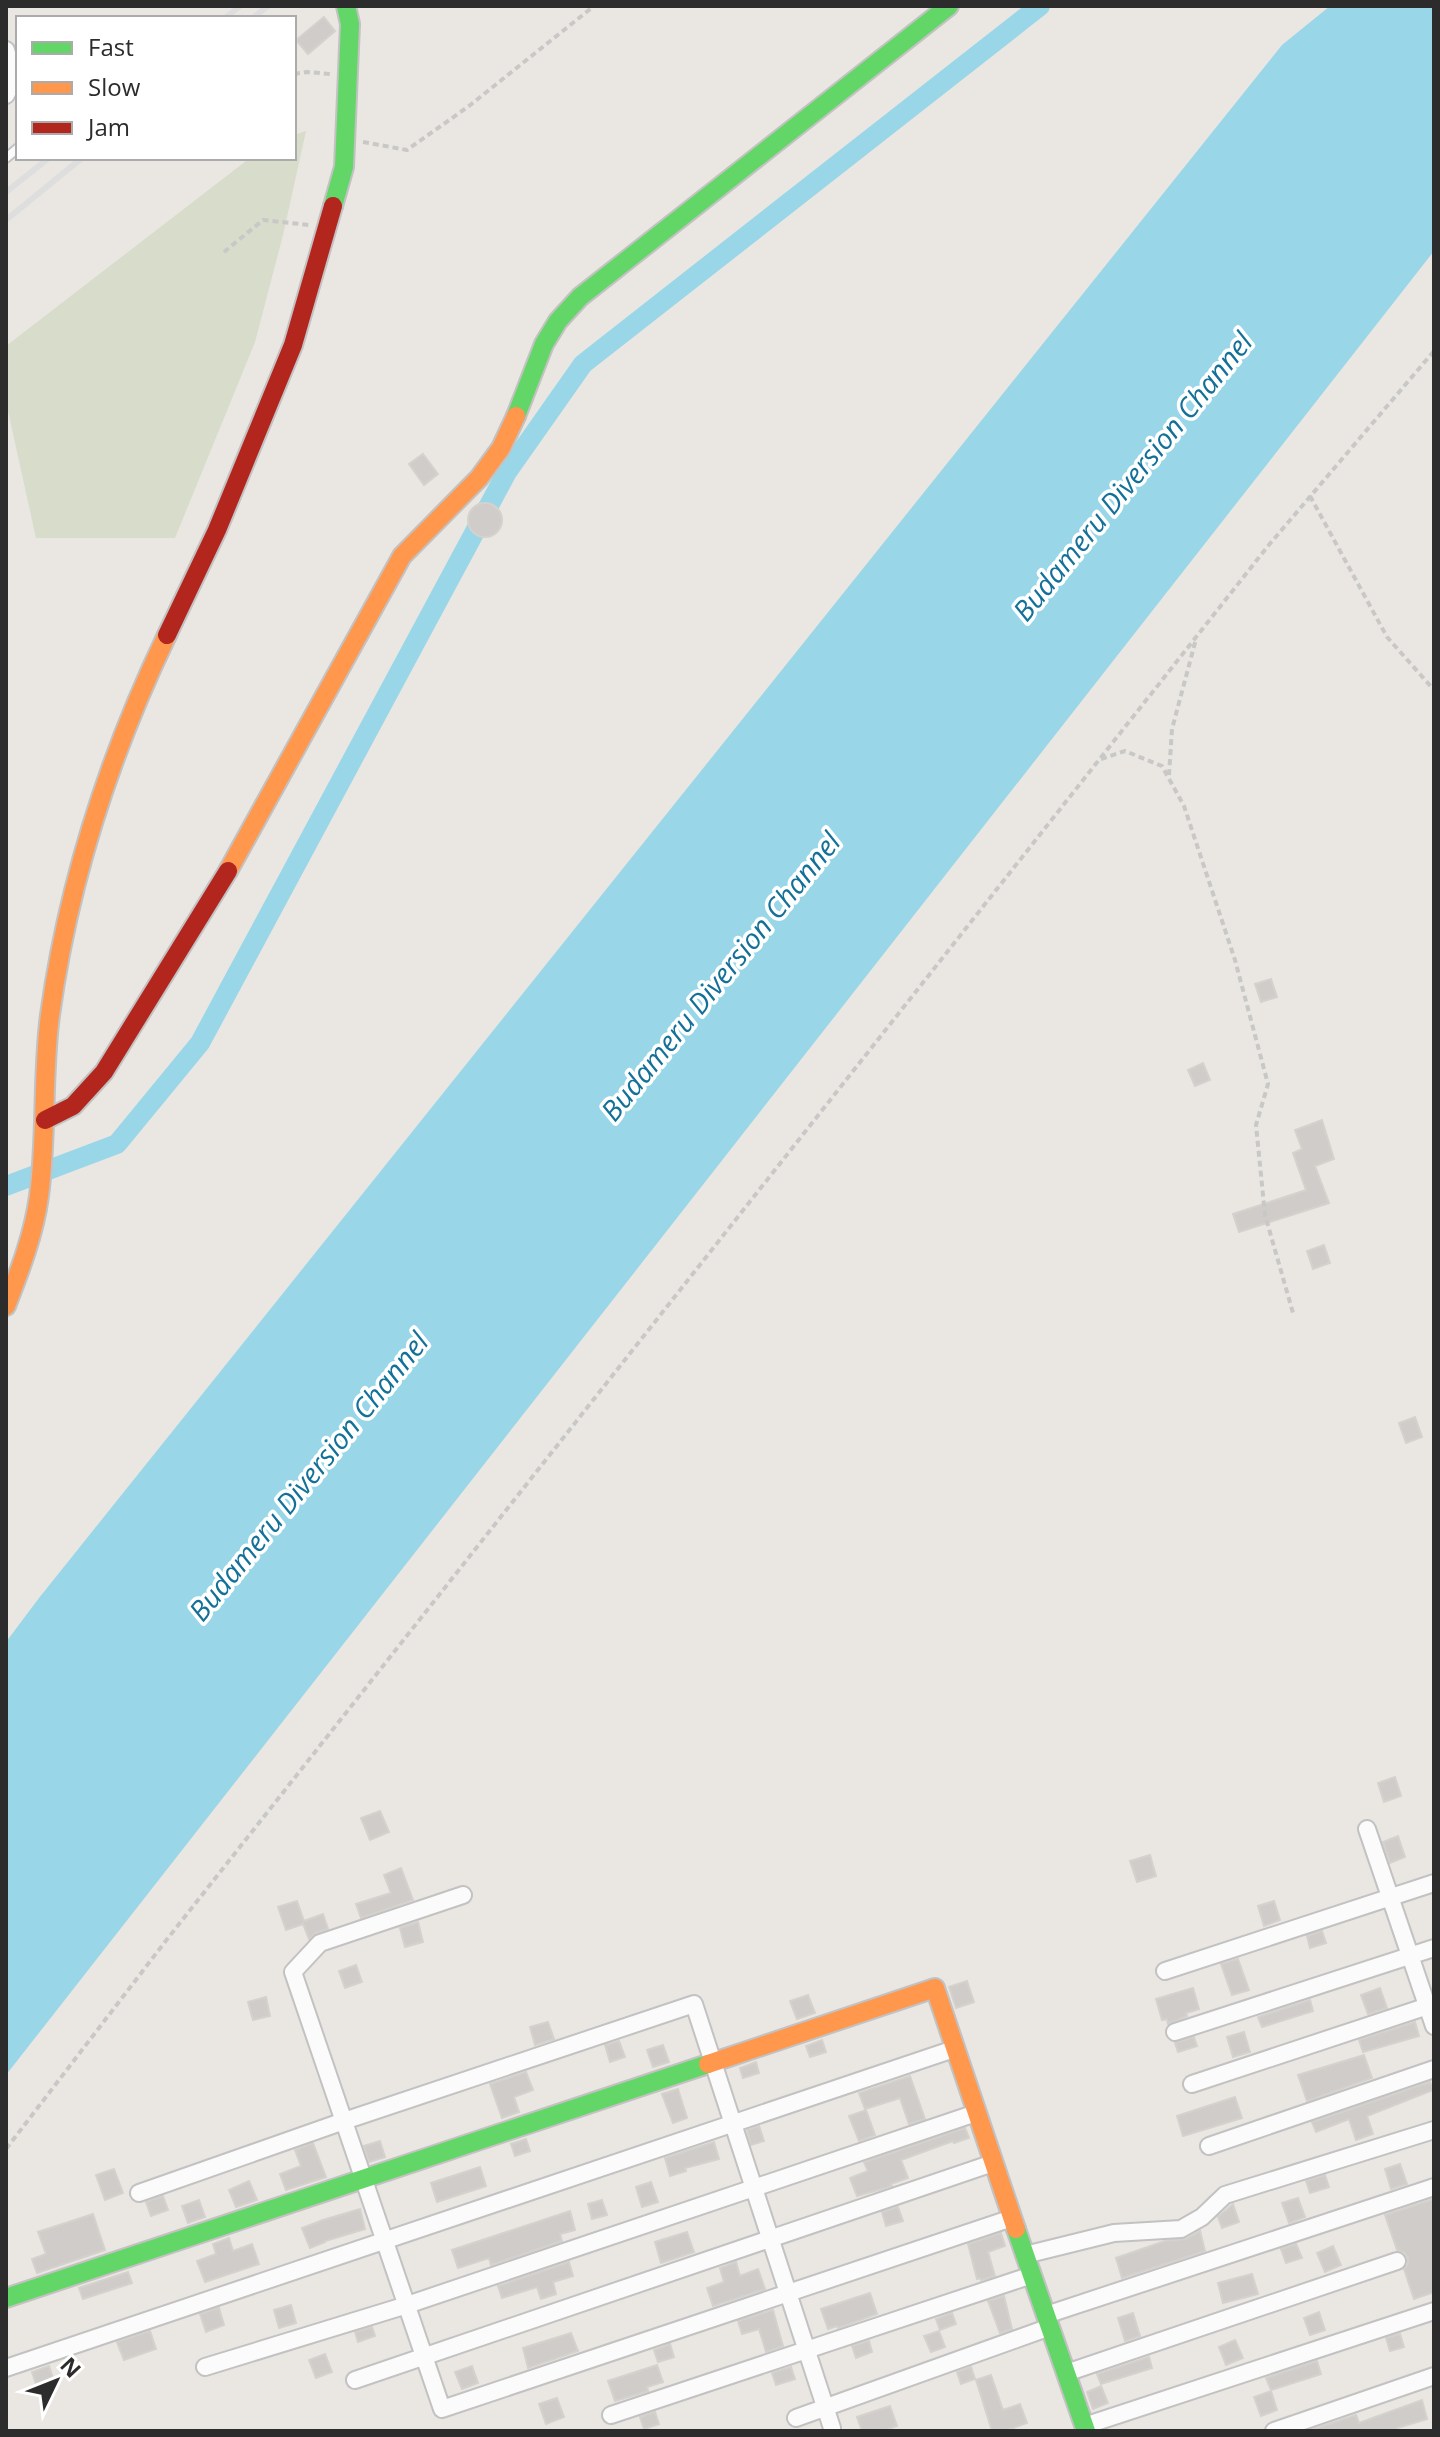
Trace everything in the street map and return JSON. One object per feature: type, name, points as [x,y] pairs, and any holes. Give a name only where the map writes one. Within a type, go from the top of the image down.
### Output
[{"type":"street","points":[[6,1306],[26,1254],[39,1197],[50,1016],[72,901],[111,767],[147,677],[217,530],[293,345],[344,167],[350,24],[346,6]]},
{"type":"street","points":[[45,1120],[73,1106],[104,1072],[238,854],[402,556],[421,532],[483,476],[502,446],[553,328],[580,297],[949,6]]},
{"type":"street","points":[[6,50],[16,83],[6,95]]},
{"type":"street","points":[[1367,1829],[1410,1956],[1431,2006],[1434,2026]]},
{"type":"street","points":[[1165,1971],[1434,1883]]},
{"type":"street","points":[[463,1895],[320,1943],[293,1972],[442,2409],[1012,2218]]},
{"type":"street","points":[[1175,2032],[1434,1948]]},
{"type":"street","points":[[6,2298],[935,1988],[1085,2428],[1434,2311]]},
{"type":"street","points":[[139,2193],[694,2004],[832,2428]]},
{"type":"street","points":[[1192,2084],[1431,2006]]},
{"type":"street","points":[[6,2368],[954,2049]]},
{"type":"street","points":[[1209,2146],[1434,2069]]},
{"type":"street","points":[[205,2367],[407,2305],[976,2113]]},
{"type":"street","points":[[1025,2255],[1114,2233],[1181,2229],[1202,2217],[1225,2195],[1434,2130]]},
{"type":"street","points":[[355,2380],[993,2163]]},
{"type":"street","points":[[796,2418],[1048,2321],[1434,2187]]},
{"type":"street","points":[[1066,2373],[1397,2261]]},
{"type":"street","points":[[611,2415],[1032,2275]]},
{"type":"street","points":[[1274,2431],[1434,2376]]},
{"type":"path","points":[[345,139],[407,150],[469,106],[594,6]]},
{"type":"path","points":[[296,74],[348,76]]},
{"type":"path","points":[[224,252],[263,220],[327,228]]},
{"type":"path","points":[[6,2149],[178,1926],[1196,637],[1310,496],[1434,351]]},
{"type":"path","points":[[1310,496],[1387,637],[1434,690]]},
{"type":"path","points":[[1169,779],[1172,729],[1196,637]]},
{"type":"path","points":[[1099,760],[1125,751],[1162,766],[1184,806],[1235,960],[1268,1084],[1256,1125],[1265,1215],[1293,1313]]},
{"type":"green space","points":[[306,131],[255,342],[175,538],[36,538],[6,402],[6,346],[247,160],[296,160],[296,134]]},
{"type":"water","name":"Budameru Diversion Channel","points":[[1330,6],[1434,6],[1434,251],[6,2075],[6,1642],[1282,45]]},
{"type":"building","points":[[324,17],[335,31],[308,54],[296,40]]},
{"type":"building","points":[[423,454],[438,474],[424,485],[409,464]]},
{"type":"building","points":[[485,503],[497,508],[502,520],[497,532],[485,537],[473,532],[468,520],[473,508]]},
{"type":"building","points":[[1271,979],[1277,997],[1261,1002],[1255,984]]},
{"type":"building","points":[[1203,1063],[1210,1080],[1195,1086],[1188,1070]]},
{"type":"building","points":[[1322,1120],[1334,1159],[1315,1166],[1329,1203],[1239,1232],[1233,1214],[1306,1190],[1293,1153],[1302,1149],[1295,1130]]},
{"type":"building","points":[[1324,1245],[1330,1263],[1313,1269],[1307,1251]]},
{"type":"building","points":[[1415,1417],[1422,1437],[1406,1443],[1399,1423]]},
{"type":"building","points":[[1395,1777],[1401,1796],[1384,1802],[1378,1783]]},
{"type":"building","points":[[380,1811],[389,1832],[370,1840],[361,1818]]},
{"type":"building","points":[[1398,1836],[1405,1857],[1390,1863],[1383,1842]]},
{"type":"building","points":[[1150,1855],[1156,1876],[1137,1882],[1130,1861]]},
{"type":"building","points":[[401,1868],[413,1900],[361,1918],[356,1904],[391,1893],[384,1875]]},
{"type":"building","points":[[297,1901],[304,1921],[323,1914],[328,1929],[309,1939],[303,1924],[286,1930],[278,1907]]},
{"type":"building","points":[[1274,1901],[1280,1920],[1264,1926],[1258,1906]]},
{"type":"building","points":[[418,1922],[423,1942],[405,1947],[400,1928]]},
{"type":"building","points":[[1322,1931],[1326,1943],[1310,1948],[1307,1936]]},
{"type":"building","points":[[1238,1959],[1249,1990],[1232,1995],[1221,1964]]},
{"type":"building","points":[[356,1965],[362,1982],[345,1988],[339,1971]]},
{"type":"building","points":[[967,1981],[974,2002],[956,2008],[949,1987]]},
{"type":"building","points":[[1193,1988],[1199,2009],[1168,2024],[1167,2019],[1162,2020],[1156,1999]]},
{"type":"building","points":[[1380,1988],[1387,2008],[1368,2014],[1361,1995]]},
{"type":"building","points":[[808,1995],[815,2013],[797,2019],[790,2001]]},
{"type":"building","points":[[266,1997],[270,2016],[253,2020],[248,2002]]},
{"type":"building","points":[[1310,2000],[1313,2011],[1262,2027],[1258,2017]]},
{"type":"building","points":[[548,2022],[554,2039],[535,2045],[530,2027]]},
{"type":"building","points":[[1415,2022],[1419,2036],[1363,2052],[1359,2040]]},
{"type":"building","points":[[1244,2032],[1250,2052],[1233,2057],[1227,2037]]},
{"type":"building","points":[[1194,2037],[1197,2046],[1178,2052],[1175,2043]]},
{"type":"building","points":[[822,2040],[826,2052],[810,2057],[806,2046]]},
{"type":"building","points":[[619,2041],[625,2057],[610,2062],[605,2045]]},
{"type":"building","points":[[663,2045],[669,2062],[653,2067],[647,2050]]},
{"type":"building","points":[[1364,2055],[1372,2078],[1307,2101],[1298,2075]]},
{"type":"building","points":[[756,2062],[759,2073],[743,2078],[740,2068]]},
{"type":"building","points":[[526,2072],[533,2090],[514,2097],[519,2112],[502,2118],[490,2084]]},
{"type":"building","points":[[910,2076],[925,2119],[909,2124],[900,2098],[865,2109],[859,2093]]},
{"type":"building","points":[[1430,2082],[1433,2090],[1367,2116],[1373,2134],[1356,2140],[1349,2119],[1316,2132],[1312,2122]]},
{"type":"building","points":[[678,2089],[687,2118],[673,2123],[662,2094]]},
{"type":"building","points":[[1235,2097],[1242,2118],[1183,2136],[1177,2116]]},
{"type":"building","points":[[866,2110],[875,2135],[859,2141],[849,2116]]},
{"type":"building","points":[[759,2126],[764,2141],[751,2145],[747,2130]]},
{"type":"building","points":[[965,2128],[969,2138],[901,2160],[908,2178],[857,2196],[850,2178],[868,2171],[864,2162]]},
{"type":"building","points":[[526,2139],[530,2151],[515,2156],[511,2144]]},
{"type":"building","points":[[380,2141],[385,2157],[369,2162],[364,2146]]},
{"type":"building","points":[[714,2142],[719,2159],[685,2168],[686,2171],[670,2176],[665,2158]]},
{"type":"building","points":[[313,2143],[326,2177],[286,2190],[280,2174],[301,2166],[295,2150]]},
{"type":"building","points":[[1400,2164],[1407,2184],[1391,2189],[1385,2169]]},
{"type":"building","points":[[480,2167],[486,2186],[437,2202],[431,2183]]},
{"type":"building","points":[[114,2169],[123,2193],[105,2200],[96,2175]]},
{"type":"building","points":[[1325,2175],[1329,2187],[1310,2193],[1306,2181]]},
{"type":"building","points":[[249,2181],[257,2200],[236,2207],[229,2190]]},
{"type":"building","points":[[651,2182],[658,2202],[642,2207],[636,2187]]},
{"type":"building","points":[[163,2196],[168,2210],[151,2216],[146,2202]]},
{"type":"building","points":[[1298,2198],[1305,2217],[1289,2223],[1282,2203]]},
{"type":"building","points":[[1434,2199],[1434,2292],[1414,2299],[1404,2269],[1408,2258],[1404,2252],[1397,2250],[1385,2215]]},
{"type":"building","points":[[199,2200],[205,2217],[188,2223],[182,2206]]},
{"type":"building","points":[[602,2200],[607,2215],[592,2219],[588,2204]]},
{"type":"building","points":[[1233,2204],[1239,2222],[1222,2228],[1218,2217]]},
{"type":"building","points":[[898,2207],[903,2221],[886,2226],[882,2212]]},
{"type":"building","points":[[360,2209],[365,2229],[310,2248],[302,2228]]},
{"type":"building","points":[[570,2211],[575,2230],[560,2234],[562,2241],[491,2265],[489,2258],[458,2268],[452,2250]]},
{"type":"building","points":[[93,2214],[105,2250],[37,2273],[32,2259],[46,2254],[38,2232]]},
{"type":"building","points":[[1200,2231],[1205,2251],[1122,2278],[1116,2258],[1165,2241],[1186,2239]]},
{"type":"building","points":[[687,2232],[694,2252],[661,2263],[655,2242]]},
{"type":"building","points":[[1001,2233],[1005,2246],[988,2252],[995,2276],[977,2279],[968,2244]]},
{"type":"building","points":[[229,2238],[233,2251],[252,2244],[259,2264],[205,2282],[197,2261],[216,2254],[213,2244]]},
{"type":"building","points":[[1296,2244],[1302,2258],[1286,2263],[1281,2249]]},
{"type":"building","points":[[1333,2246],[1341,2265],[1325,2272],[1317,2253]]},
{"type":"building","points":[[569,2262],[573,2276],[553,2282],[556,2294],[541,2299],[537,2287],[502,2298],[498,2286]]},
{"type":"building","points":[[736,2262],[740,2276],[758,2269],[765,2289],[713,2306],[707,2288],[724,2282],[720,2268]]},
{"type":"building","points":[[128,2272],[132,2283],[83,2299],[79,2288]]},
{"type":"building","points":[[1252,2274],[1258,2294],[1223,2303],[1218,2283]]},
{"type":"building","points":[[870,2293],[877,2314],[828,2329],[821,2309]]},
{"type":"building","points":[[1004,2296],[1012,2329],[1000,2333],[988,2301]]},
{"type":"building","points":[[291,2305],[296,2323],[279,2328],[274,2310]]},
{"type":"building","points":[[219,2308],[224,2325],[206,2332],[200,2314]]},
{"type":"building","points":[[773,2310],[783,2346],[766,2352],[759,2329],[742,2334],[738,2321]]},
{"type":"building","points":[[1319,2312],[1325,2330],[1310,2335],[1304,2318]]},
{"type":"building","points":[[952,2313],[956,2324],[940,2330],[936,2319]]},
{"type":"building","points":[[1133,2313],[1140,2336],[1125,2341],[1118,2318]]},
{"type":"building","points":[[372,2327],[375,2336],[358,2342],[355,2332]]},
{"type":"building","points":[[150,2331],[156,2349],[124,2360],[117,2342]]},
{"type":"building","points":[[939,2331],[945,2347],[931,2352],[924,2336]]},
{"type":"building","points":[[571,2333],[578,2351],[528,2368],[523,2348]]},
{"type":"building","points":[[1400,2334],[1404,2347],[1390,2351],[1386,2338]]},
{"type":"building","points":[[1235,2340],[1243,2358],[1226,2365],[1219,2347]]},
{"type":"building","points":[[869,2341],[872,2352],[856,2358],[852,2346]]},
{"type":"building","points":[[670,2344],[674,2357],[658,2362],[654,2350]]},
{"type":"building","points":[[325,2354],[332,2372],[316,2378],[309,2360]]},
{"type":"building","points":[[1149,2357],[1152,2368],[1101,2384],[1097,2374]]},
{"type":"building","points":[[1317,2361],[1321,2374],[1271,2390],[1266,2378]]},
{"type":"building","points":[[657,2365],[663,2382],[647,2387],[648,2391],[615,2401],[608,2381]]},
{"type":"building","points":[[49,2366],[55,2384],[38,2390],[32,2372]]},
{"type":"building","points":[[472,2366],[478,2383],[462,2389],[455,2372]]},
{"type":"building","points":[[791,2367],[795,2379],[776,2385],[772,2373]]},
{"type":"building","points":[[971,2367],[975,2379],[961,2384],[957,2372]]},
{"type":"building","points":[[991,2375],[1003,2410],[1020,2404],[1027,2423],[1005,2431],[992,2431],[976,2380]]},
{"type":"building","points":[[1101,2386],[1108,2403],[1093,2409],[1087,2392]]},
{"type":"building","points":[[1271,2391],[1277,2410],[1261,2416],[1254,2397]]},
{"type":"building","points":[[557,2398],[564,2417],[546,2424],[539,2404]]},
{"type":"building","points":[[1422,2400],[1427,2419],[1397,2428],[1398,2431],[1308,2431],[1356,2415],[1359,2423]]},
{"type":"building","points":[[890,2406],[897,2426],[883,2431],[862,2431],[857,2417]]},
{"type":"building","points":[[655,2412],[659,2424],[644,2429],[640,2417]]},
{"type":"waterway","points":[[6,1186],[117,1144],[200,1043],[507,472],[583,364],[1040,6]]},
{"type":"railway","points":[[228,16],[240,6]]},
{"type":"railway","points":[[256,16],[268,6]]},
{"type":"railway","points":[[6,192],[46,160]]},
{"type":"railway","points":[[6,220],[80,160]]},
{"type":"traffic: fast","points":[[333,206],[344,167],[350,24],[346,6]]},
{"type":"traffic: fast","points":[[516,416],[544,344],[558,321],[580,297],[949,6]]},
{"type":"traffic: fast","points":[[6,2298],[708,2064]]},
{"type":"traffic: fast","points":[[1016,2229],[1086,2431]]},
{"type":"traffic: slow","points":[[228,871],[402,556],[479,478],[501,448],[516,416]]},
{"type":"traffic: slow","points":[[6,1306],[37,1210],[50,1015],[68,917],[110,773],[167,635]]},
{"type":"traffic: slow","points":[[708,2064],[935,1988],[1016,2229]]},
{"type":"traffic: jam","points":[[167,635],[217,530],[293,345],[333,206]]},
{"type":"traffic: jam","points":[[45,1120],[73,1106],[104,1072],[228,871]]}]
